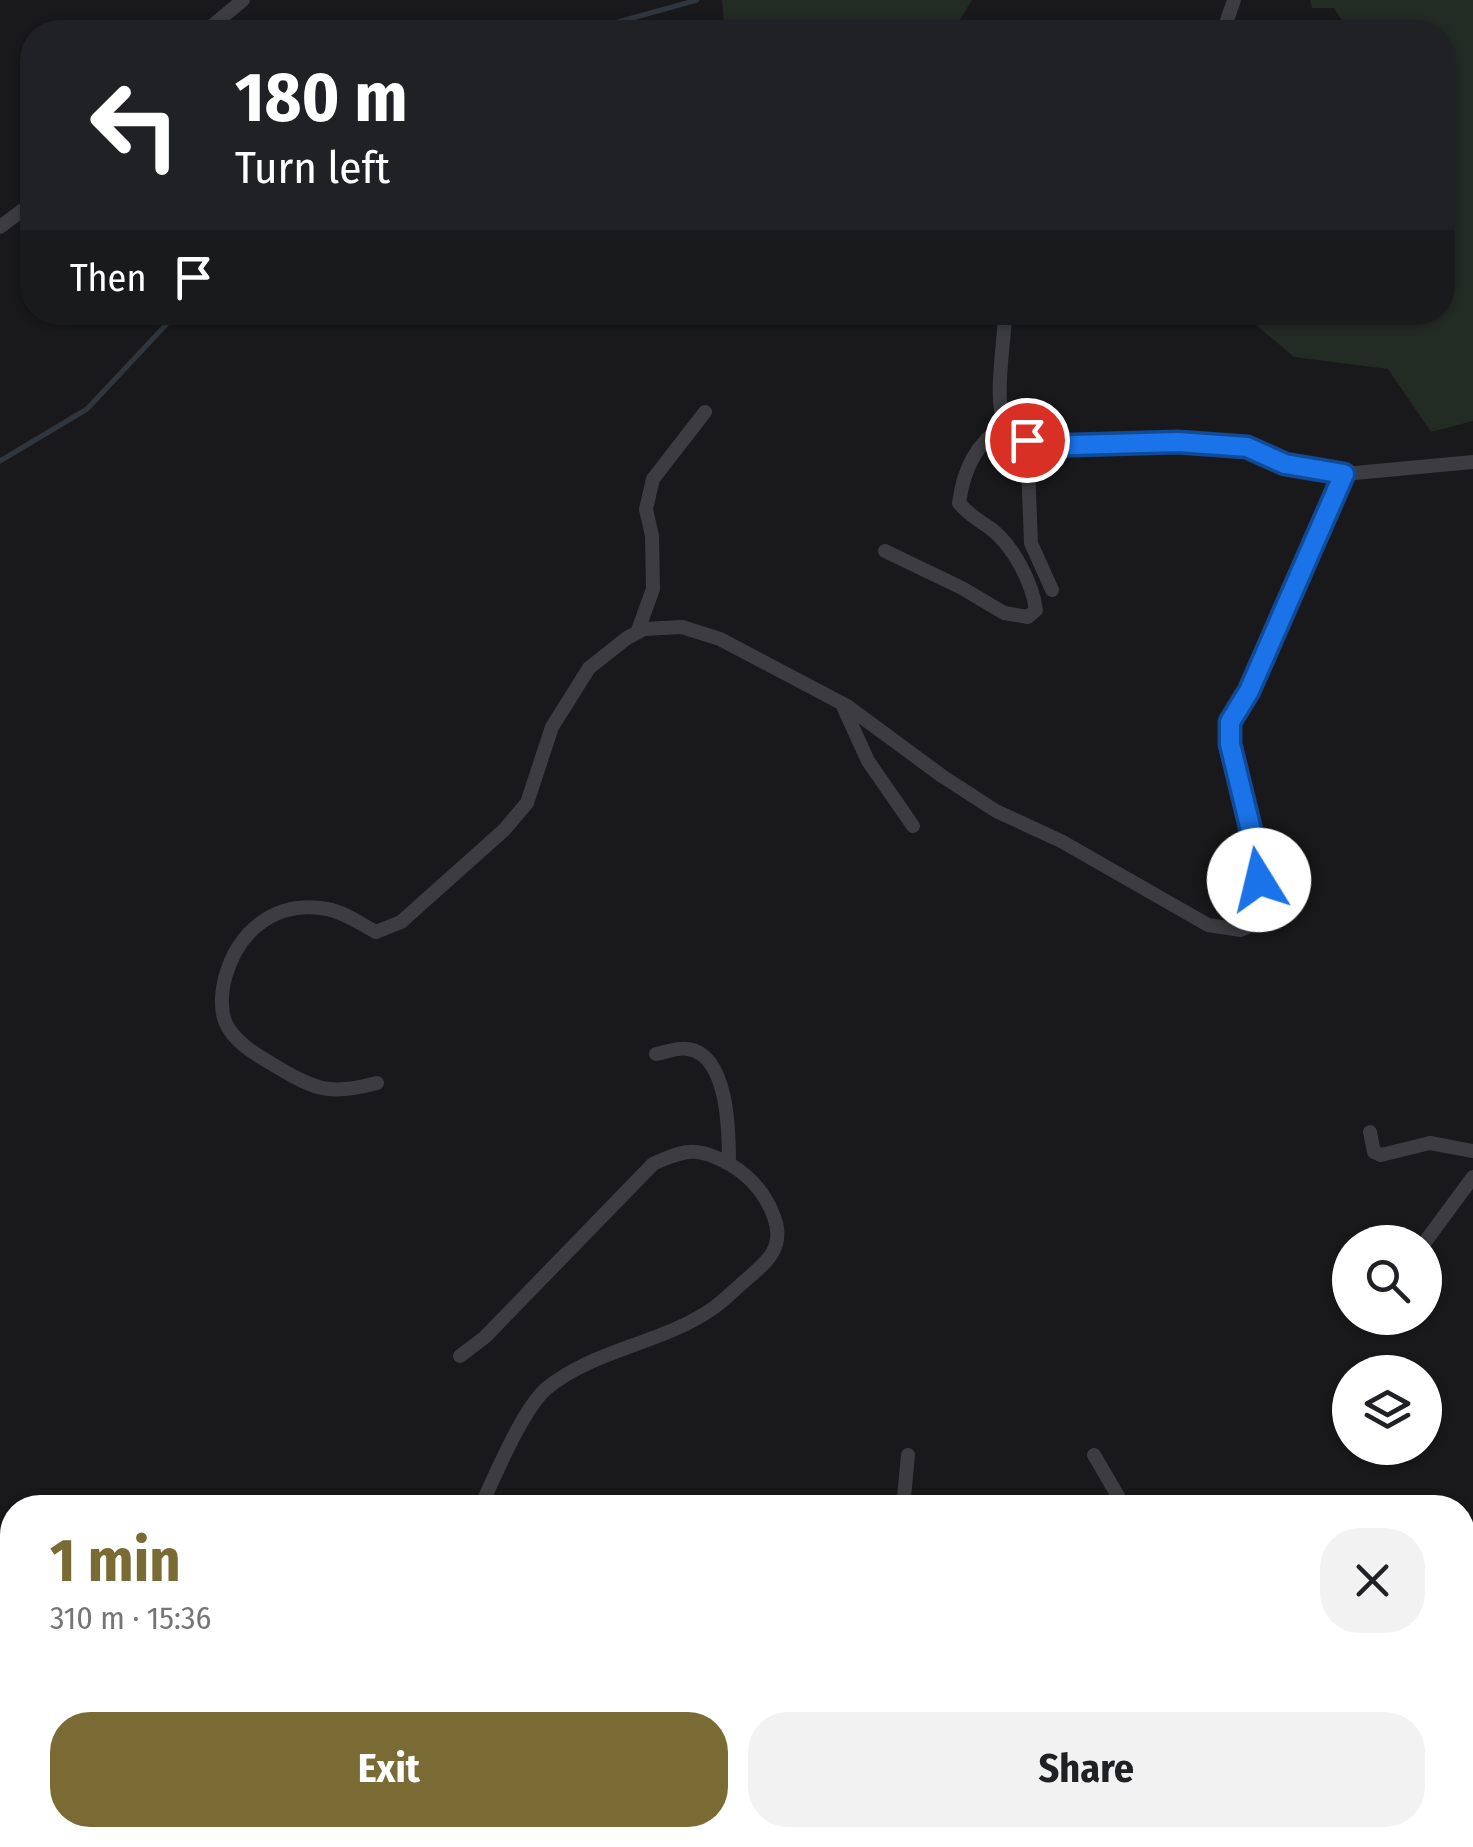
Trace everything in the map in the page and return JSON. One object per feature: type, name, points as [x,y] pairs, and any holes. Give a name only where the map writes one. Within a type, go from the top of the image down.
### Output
[{"type":"street","points":[[219,20],[243,0]]},
{"type":"street","points":[[1004,325],[1001,399],[1005,423],[1038,446],[1178,442],[1247,447],[1285,464],[1344,474],[1473,462]]},
{"type":"street","points":[[637,633],[653,589],[652,536],[646,510],[654,479],[705,412]]},
{"type":"street","points":[[885,551],[1004,613],[1028,616],[1036,610],[1034,592],[1002,540],[990,528],[970,518],[959,503],[964,472],[981,442],[1005,423]]},
{"type":"street","points":[[1027,440],[1031,543],[1052,590]]},
{"type":"street","points":[[377,1083],[327,1091],[303,1082],[246,1048],[226,1027],[220,998],[230,960],[246,932],[278,913],[299,908],[329,909],[376,932],[401,922],[504,830],[527,804],[552,727],[590,668],[644,629],[682,627],[720,639],[842,703],[996,812],[1060,841],[1208,926],[1241,930],[1252,925],[1260,905],[1257,855],[1230,744],[1230,722],[1249,691],[1344,474]]},
{"type":"street","points":[[842,703],[868,761],[913,826]]},
{"type":"street","points":[[656,1054],[687,1048],[702,1054],[720,1082],[728,1117],[729,1164]]},
{"type":"street","points":[[1370,1132],[1374,1152],[1380,1155],[1430,1143],[1473,1151]]},
{"type":"street","points":[[460,1356],[485,1337],[654,1164],[678,1152],[706,1151],[729,1164],[763,1194],[772,1211],[779,1232],[773,1257],[711,1310],[582,1365],[544,1390],[527,1414],[486,1495]]},
{"type":"street","points":[[1438,1225],[1473,1177]]},
{"type":"street","points":[[904,1495],[908,1455]]},
{"type":"street","points":[[1094,1456],[1117,1495]]},
{"type":"shaded area","points":[[722,0],[972,0],[960,20],[724,20]]},
{"type":"shaded area","points":[[1310,0],[1473,0],[1473,421],[1431,432],[1388,369],[1294,357],[1256,325],[1455,325],[1455,20],[1342,20],[1334,8],[1312,8]]},
{"type":"waterway","points":[[625,20],[697,0]]},
{"type":"waterway","points":[[0,461],[87,409],[166,325]]},
{"type":"route","points":[[1027,440],[1038,446],[1178,442],[1247,447],[1285,464],[1344,474],[1249,691],[1230,722],[1230,744],[1257,855],[1259,880]]}]
